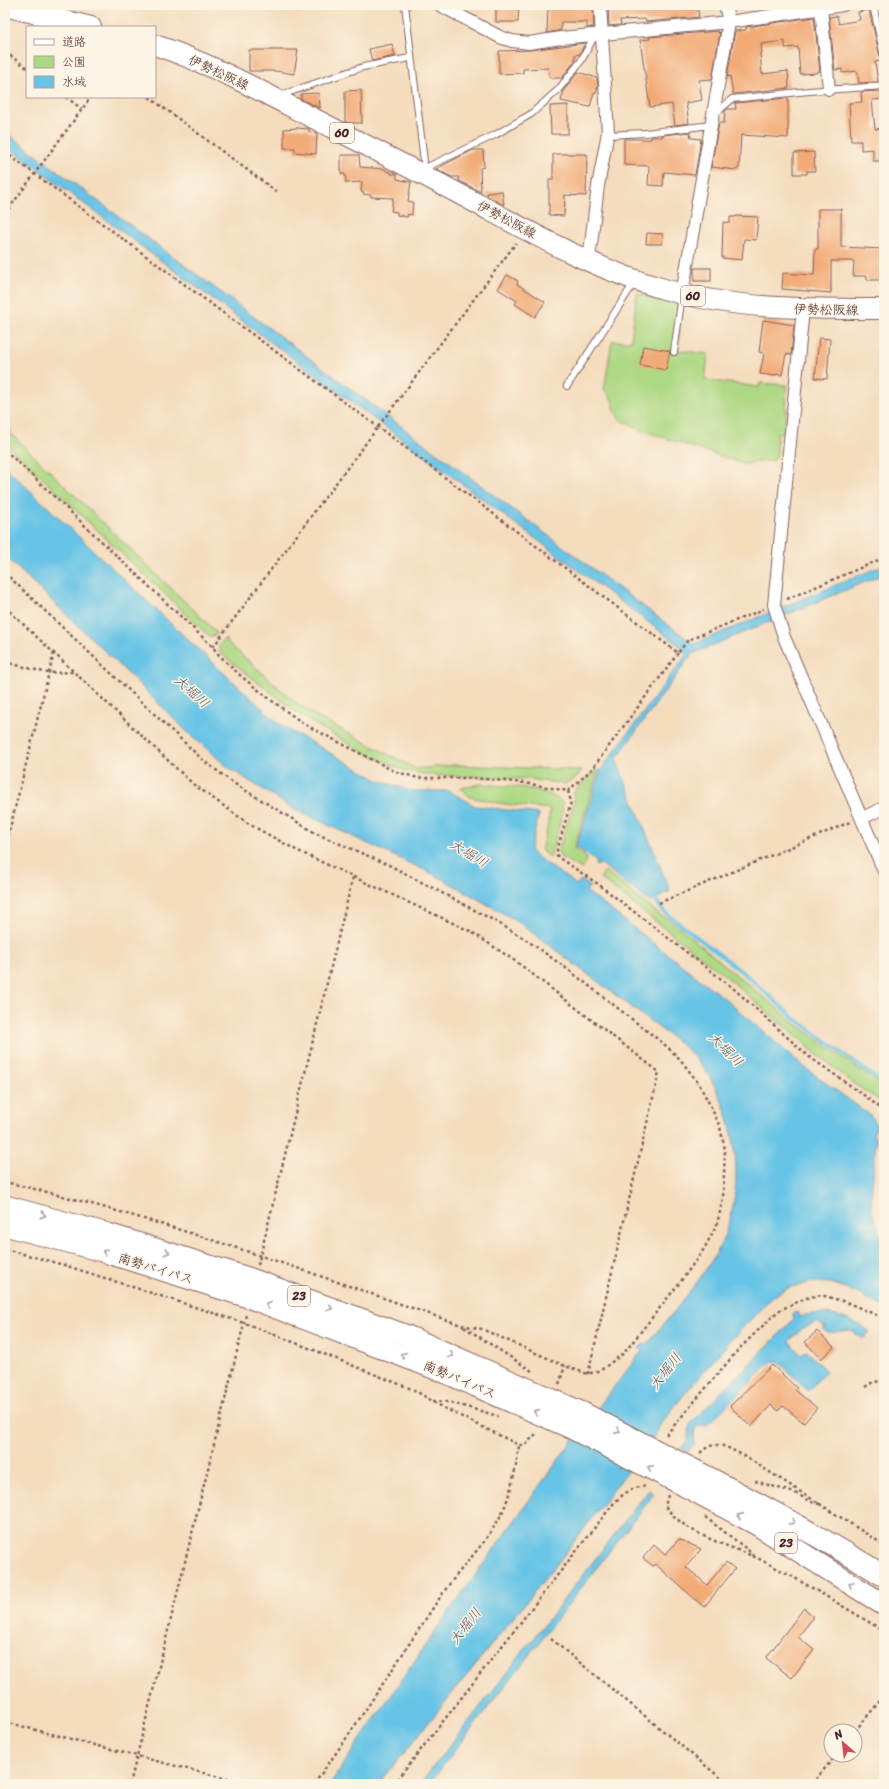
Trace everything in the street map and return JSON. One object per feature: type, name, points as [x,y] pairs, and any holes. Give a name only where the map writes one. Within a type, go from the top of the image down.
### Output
[{"type":"highway","name":"南勢バイパス","points":[[5,1206],[108,1234],[258,1281],[405,1335],[577,1421],[683,1480],[884,1605]]},
{"type":"highway","name":"南勢バイパス","points":[[5,1224],[102,1251],[274,1307],[577,1421]]},
{"type":"highway","name":"南勢バイパス","points":[[683,1480],[769,1509],[851,1555],[884,1576]]},
{"type":"main road","points":[[5,6],[87,26]]},
{"type":"main road","name":"伊勢松阪線","points":[[156,45],[208,65],[422,172],[526,230],[589,260],[636,280],[682,294],[718,302],[758,307],[803,309],[884,309]]},
{"type":"street","points":[[440,5],[500,37],[512,41],[529,43],[561,38],[729,22],[843,5]]},
{"type":"street","points":[[589,260],[598,186],[608,135],[598,35],[600,5]]},
{"type":"street","points":[[682,294],[729,22],[725,5]]},
{"type":"street","points":[[820,8],[829,89]]},
{"type":"street","points":[[803,309],[774,606],[784,637],[884,871]]},
{"type":"street","points":[[862,818],[884,808]]},
{"type":"lane","points":[[405,5],[410,58],[424,161],[422,172]]},
{"type":"lane","points":[[873,5],[884,56]]},
{"type":"lane","points":[[422,172],[495,135],[531,114],[558,90],[582,61],[598,35]]},
{"type":"lane","points":[[282,102],[287,93],[363,67],[410,58]]},
{"type":"lane","points":[[608,135],[645,133],[712,120],[732,100],[829,89],[884,86]]},
{"type":"lane","points":[[567,386],[636,280]]},
{"type":"lane","points":[[674,352],[682,294]]},
{"type":"path","points":[[5,52],[26,67]]},
{"type":"path","points":[[67,98],[82,109]]},
{"type":"path","points":[[5,214],[90,98]]},
{"type":"path","points":[[150,98],[277,192]]},
{"type":"path","points":[[5,152],[379,426],[679,652]]},
{"type":"path","points":[[213,646],[526,230]]},
{"type":"path","points":[[5,450],[213,646],[218,654],[242,677],[304,724],[394,771],[418,778],[475,778],[525,783],[568,791]]},
{"type":"path","points":[[568,791],[592,769],[688,640],[774,606],[884,558]]},
{"type":"path","points":[[5,573],[205,762],[236,784],[317,834],[389,865],[495,921],[525,939],[566,968],[664,1044],[680,1059],[699,1084],[720,1127],[725,1150],[723,1199],[717,1224],[704,1249],[681,1281],[624,1353],[601,1370],[588,1374],[566,1366],[482,1329],[461,1325],[261,1256],[154,1221],[5,1182]]},
{"type":"path","points":[[5,607],[193,784],[249,824],[298,851],[470,931],[518,963],[659,1072],[588,1374]]},
{"type":"path","points":[[5,848],[54,653]]},
{"type":"path","points":[[5,662],[48,673],[74,672]]},
{"type":"path","points":[[568,791],[571,802],[556,854],[559,858],[598,884],[733,988],[808,1056],[861,1093],[878,1107],[884,1115]]},
{"type":"path","points":[[659,903],[862,818]]},
{"type":"path","points":[[258,1267],[354,877]]},
{"type":"path","points":[[884,1210],[884,1216]]},
{"type":"path","points":[[5,1249],[114,1281],[244,1323],[414,1390],[444,1408],[518,1445],[525,1444],[538,1432]]},
{"type":"path","points":[[666,1435],[738,1350],[778,1311],[806,1298],[821,1295],[846,1302],[881,1317],[884,1321]]},
{"type":"path","points":[[130,1784],[248,1310]]},
{"type":"path","points":[[461,1325],[533,1371]]},
{"type":"path","points":[[559,1384],[566,1366]]},
{"type":"path","points":[[865,1387],[873,1382],[884,1381]]},
{"type":"path","points":[[552,1384],[559,1388]]},
{"type":"path","points":[[884,1544],[823,1504],[743,1455],[718,1445],[712,1444],[708,1446],[665,1506],[673,1517],[693,1532],[771,1566],[884,1632]]},
{"type":"path","points":[[314,1784],[339,1750],[444,1592],[502,1514],[517,1463],[518,1445]]},
{"type":"path","points":[[748,1479],[794,1494],[812,1502],[823,1504]]},
{"type":"path","points":[[663,1492],[683,1480]]},
{"type":"path","points":[[394,1784],[614,1503],[621,1496],[635,1487],[652,1487]]},
{"type":"path","points":[[702,1515],[748,1550],[754,1558]]},
{"type":"path","points":[[551,1639],[728,1784]]},
{"type":"path","points":[[862,1723],[884,1696]]},
{"type":"path","points":[[5,1722],[246,1784]]},
{"type":"path","points":[[812,1784],[829,1763]]},
{"type":"green space","points":[[637,293],[681,305],[678,350],[708,354],[705,380],[759,387],[760,383],[787,385],[785,433],[777,433],[777,454],[774,460],[744,464],[638,429],[620,420],[615,411],[611,397],[604,390],[612,341],[631,341]]},
{"type":"green space","points":[[5,428],[217,634],[210,637],[5,443]]},
{"type":"green space","points":[[225,638],[227,642],[296,703],[319,718],[416,769],[454,765],[582,770],[575,779],[564,784],[528,779],[429,775],[405,771],[365,753],[304,718],[220,653],[219,646]]},
{"type":"green space","points":[[595,770],[598,770],[574,848],[586,857],[586,862],[582,869],[560,857],[558,851],[574,803],[573,793]]},
{"type":"green space","points":[[481,784],[523,788],[544,792],[554,796],[562,802],[563,812],[550,858],[541,850],[548,825],[550,809],[504,804],[470,797],[460,788]]},
{"type":"green space","points":[[605,871],[661,916],[669,919],[796,1024],[884,1087],[884,1107],[877,1099],[854,1084],[820,1057],[728,978],[600,878]]},
{"type":"water","points":[[5,132],[694,644],[884,565],[884,574],[692,654],[616,759],[670,891],[650,902],[600,863],[598,866],[595,865],[597,862],[576,847],[600,771],[686,655],[679,645],[5,145]]},
{"type":"water","name":"大堀川","points":[[5,467],[279,724],[378,780],[411,791],[449,791],[475,806],[539,814],[530,850],[534,855],[577,885],[581,880],[590,886],[586,891],[724,998],[804,1067],[870,1115],[877,1126],[873,1134],[876,1140],[871,1200],[872,1211],[884,1246],[884,1307],[846,1288],[830,1283],[813,1282],[791,1287],[771,1298],[730,1341],[686,1392],[564,1555],[379,1784],[330,1784],[440,1624],[569,1445],[642,1351],[639,1348],[643,1344],[646,1346],[707,1269],[714,1257],[725,1234],[732,1209],[736,1184],[735,1157],[731,1131],[724,1106],[713,1083],[699,1062],[682,1045],[517,921],[437,876],[294,809],[229,768],[186,731],[135,680],[5,556]]},
{"type":"water","points":[[797,1312],[800,1317],[809,1314],[827,1314],[836,1316],[854,1322],[870,1332],[864,1339],[850,1330],[827,1333],[823,1329],[826,1327],[816,1322],[802,1329],[789,1341],[801,1355],[807,1351],[826,1371],[808,1391],[778,1361],[771,1362],[707,1425],[695,1427],[694,1444],[688,1451],[681,1448],[687,1442],[690,1424],[794,1319],[793,1314]]},
{"type":"water","points":[[649,1490],[654,1494],[429,1784],[420,1784]]},
{"type":"building","points":[[496,5],[519,5],[518,22],[496,22]]},
{"type":"building","points":[[548,5],[593,5],[594,27],[587,28],[587,22],[561,22],[561,30],[547,33]]},
{"type":"building","points":[[608,5],[677,5],[678,9],[697,5],[699,17],[646,22],[645,19],[620,20],[621,25],[609,26]]},
{"type":"building","points":[[869,10],[881,61],[875,62],[878,82],[859,83],[857,71],[842,73],[842,69],[835,70],[829,17],[837,16],[839,24],[860,20],[858,12]]},
{"type":"building","points":[[814,17],[820,71],[816,73],[800,74],[798,47],[785,48],[785,41],[761,44],[762,53],[760,53],[762,74],[788,71],[789,88],[733,94],[730,76],[727,77],[735,31],[746,30],[746,27]]},
{"type":"building","points":[[718,31],[718,33],[720,32],[712,79],[699,80],[702,100],[686,103],[689,123],[675,125],[672,104],[650,107],[640,40],[650,39],[649,37]]},
{"type":"building","points":[[585,43],[580,54],[575,55],[575,61],[562,78],[550,78],[548,68],[523,69],[523,73],[499,74],[499,51],[530,50]]},
{"type":"building","points":[[392,44],[395,56],[372,61],[369,49]]},
{"type":"building","points":[[249,50],[298,50],[294,74],[276,71],[249,71]]},
{"type":"building","points":[[578,72],[597,78],[598,86],[596,93],[594,92],[590,107],[561,101],[564,90]]},
{"type":"building","points":[[361,90],[362,123],[348,123],[345,121],[345,91]]},
{"type":"building","points":[[884,91],[884,99],[872,100],[875,129],[884,128],[884,161],[873,161],[873,149],[861,150],[861,141],[851,141],[849,103],[862,102],[861,92]]},
{"type":"building","points":[[319,93],[320,108],[301,99],[301,94]]},
{"type":"building","points":[[788,98],[788,138],[741,135],[739,168],[736,170],[711,167],[719,123],[724,123],[725,111],[727,109],[736,109],[735,103]]},
{"type":"building","points":[[568,105],[568,134],[551,134],[550,106]]},
{"type":"building","points":[[284,129],[309,129],[309,132],[317,133],[316,154],[295,152],[295,148],[284,148]]},
{"type":"building","points":[[690,132],[691,138],[701,139],[695,175],[664,172],[663,186],[648,185],[649,166],[624,165],[624,139],[651,139],[651,137],[662,137],[663,135]]},
{"type":"building","points":[[473,150],[483,150],[484,167],[480,168],[481,192],[459,181],[459,177],[452,177],[436,169]]},
{"type":"building","points":[[814,152],[815,171],[807,171],[807,174],[794,174],[794,153]]},
{"type":"building","points":[[553,154],[587,154],[586,196],[565,195],[564,216],[549,215],[549,179],[553,179]]},
{"type":"building","points":[[341,155],[359,155],[360,167],[385,169],[386,171],[391,172],[391,174],[397,174],[397,179],[411,182],[408,201],[413,202],[412,215],[408,214],[407,217],[397,215],[397,212],[391,211],[393,198],[371,197],[371,195],[363,194],[363,192],[361,192],[362,182],[346,183],[345,174],[341,174]]},
{"type":"building","points":[[502,191],[504,205],[487,196],[487,193]]},
{"type":"building","points":[[818,209],[841,209],[841,247],[884,249],[883,280],[867,280],[867,276],[853,276],[854,261],[831,261],[831,293],[782,289],[783,273],[814,275],[815,249],[818,249]]},
{"type":"building","points":[[730,217],[758,217],[756,240],[744,239],[742,260],[722,258],[723,222],[730,223]]},
{"type":"building","points":[[647,233],[663,234],[662,244],[646,244]]},
{"type":"building","points":[[694,268],[711,268],[711,281],[694,281]]},
{"type":"building","points":[[507,275],[518,281],[517,284],[545,302],[535,317],[515,304],[517,301],[498,289]]},
{"type":"building","points":[[763,320],[794,325],[791,355],[786,354],[782,375],[775,374],[775,376],[760,374],[764,353],[759,352]]},
{"type":"building","points":[[819,338],[830,339],[827,379],[815,378]]},
{"type":"building","points":[[643,346],[670,351],[666,370],[640,365]]},
{"type":"building","points":[[817,1331],[834,1347],[821,1359],[805,1342]]},
{"type":"building","points":[[772,1365],[797,1388],[795,1390],[817,1408],[804,1423],[783,1406],[778,1411],[771,1405],[751,1427],[730,1406]]},
{"type":"building","points":[[679,1539],[701,1549],[686,1567],[707,1585],[726,1562],[735,1569],[704,1607],[655,1564],[653,1566],[643,1558],[654,1545],[665,1555]]},
{"type":"building","points":[[804,1608],[812,1615],[812,1619],[798,1637],[814,1650],[792,1678],[766,1658]]},
{"type":"waterway","points":[[655,899],[662,910],[746,975],[793,1017],[884,1084]]}]
